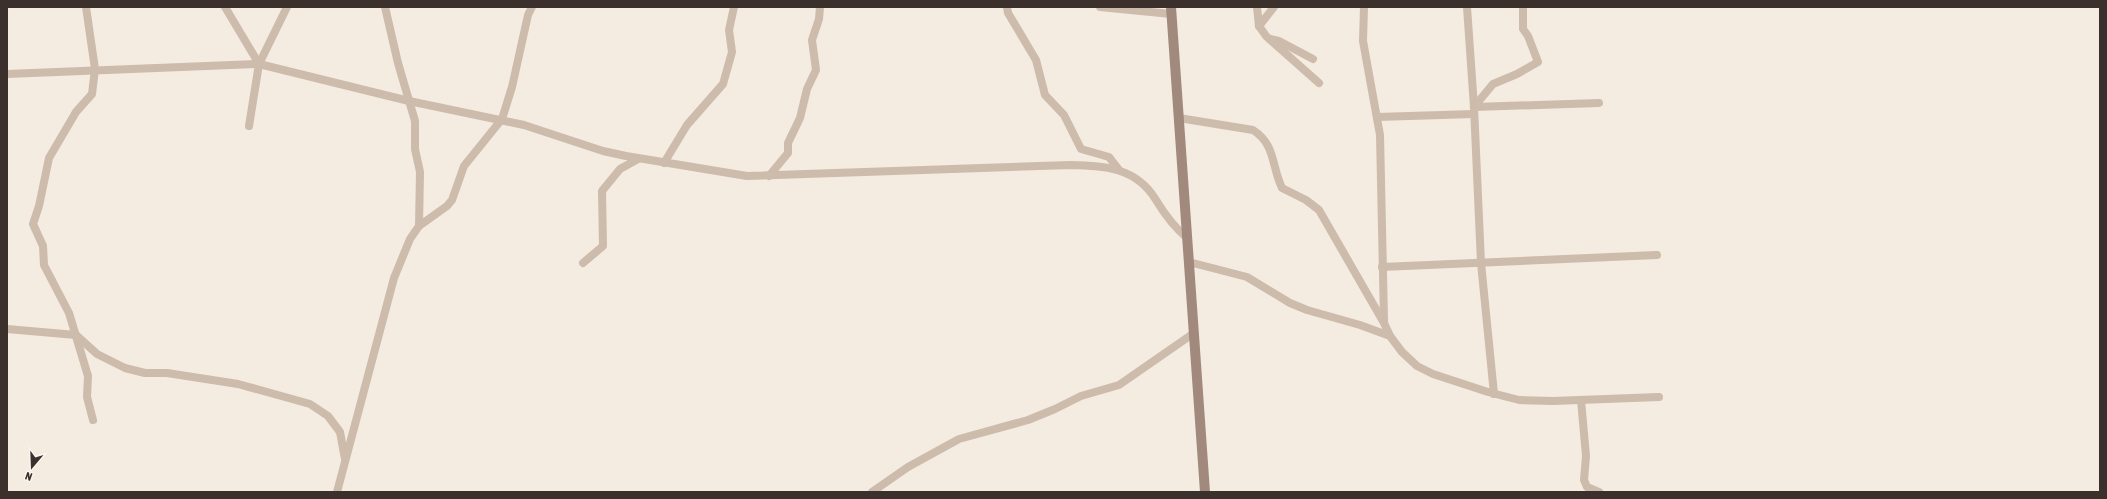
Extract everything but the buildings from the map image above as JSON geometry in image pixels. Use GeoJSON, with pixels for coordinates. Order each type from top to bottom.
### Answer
{"type":"FeatureCollection","features":[{"type":"Feature","properties":{"kind":"main road"},"geometry":{"type":"LineString","coordinates":[[1171,10],[1205,492]]}},
{"type":"Feature","properties":{"kind":"street"},"geometry":{"type":"LineString","coordinates":[[86,7],[95,69],[92,94],[76,112],[49,158],[39,206],[33,224],[43,246],[44,264],[69,313],[76,335],[88,376],[87,397],[93,420]]}},
{"type":"Feature","properties":{"kind":"street"},"geometry":{"type":"LineString","coordinates":[[225,7],[260,64]]}},
{"type":"Feature","properties":{"kind":"street"},"geometry":{"type":"LineString","coordinates":[[249,126],[260,64],[287,7]]}},
{"type":"Feature","properties":{"kind":"street"},"geometry":{"type":"LineString","coordinates":[[385,7],[398,63],[414,121],[415,149],[420,172],[419,226]]}},
{"type":"Feature","properties":{"kind":"street"},"geometry":{"type":"LineString","coordinates":[[337,492],[394,278],[410,239],[419,226],[447,206],[452,200],[464,166],[502,119],[512,87],[528,15],[532,7]]}},
{"type":"Feature","properties":{"kind":"street"},"geometry":{"type":"LineString","coordinates":[[664,163],[687,125],[723,84],[732,52],[729,30],[734,7]]}},
{"type":"Feature","properties":{"kind":"street"},"geometry":{"type":"LineString","coordinates":[[769,176],[788,153],[788,143],[800,118],[807,89],[816,70],[812,40],[819,19],[820,7]]}},
{"type":"Feature","properties":{"kind":"street"},"geometry":{"type":"LineString","coordinates":[[1007,7],[1008,14],[1036,60],[1045,95],[1064,115],[1081,149],[1108,157],[1119,170]]}},
{"type":"Feature","properties":{"kind":"street"},"geometry":{"type":"LineString","coordinates":[[1100,7],[1171,10]]}},
{"type":"Feature","properties":{"kind":"street"},"geometry":{"type":"LineString","coordinates":[[1257,7],[1259,26],[1268,38],[1319,83]]}},
{"type":"Feature","properties":{"kind":"street"},"geometry":{"type":"LineString","coordinates":[[1259,26],[1274,7]]}},
{"type":"Feature","properties":{"kind":"street"},"geometry":{"type":"LineString","coordinates":[[1364,7],[1363,41],[1377,117],[1382,166],[1382,267],[1384,323]]}},
{"type":"Feature","properties":{"kind":"street"},"geometry":{"type":"LineString","coordinates":[[1467,7],[1474,111],[1481,263],[1494,394]]}},
{"type":"Feature","properties":{"kind":"street"},"geometry":{"type":"LineString","coordinates":[[1474,111],[1494,84],[1517,74],[1538,62],[1528,36],[1523,29],[1522,7]]}},
{"type":"Feature","properties":{"kind":"street"},"geometry":{"type":"LineString","coordinates":[[1268,38],[1279,41],[1312,60]]}},
{"type":"Feature","properties":{"kind":"street"},"geometry":{"type":"LineString","coordinates":[[7,74],[95,69],[260,64],[409,101],[502,119],[550,132],[603,151],[638,159],[747,176],[882,170],[1070,165],[1104,166],[1119,170],[1147,187],[1174,227],[1186,238]]}},
{"type":"Feature","properties":{"kind":"street"},"geometry":{"type":"LineString","coordinates":[[1377,117],[1600,103]]}},
{"type":"Feature","properties":{"kind":"street"},"geometry":{"type":"LineString","coordinates":[[1179,118],[1253,130],[1262,136],[1270,147],[1282,188],[1306,200],[1322,214],[1390,336],[1402,352],[1417,366],[1433,374],[1494,394],[1519,400],[1581,400],[1659,397]]}},
{"type":"Feature","properties":{"kind":"street"},"geometry":{"type":"LineString","coordinates":[[583,263],[593,257],[603,246],[602,191],[620,169],[638,159]]}},
{"type":"Feature","properties":{"kind":"street"},"geometry":{"type":"LineString","coordinates":[[1382,267],[1657,255]]}},
{"type":"Feature","properties":{"kind":"street"},"geometry":{"type":"LineString","coordinates":[[1189,262],[1247,277],[1290,303],[1307,310],[1360,325],[1390,336]]}},
{"type":"Feature","properties":{"kind":"street"},"geometry":{"type":"LineString","coordinates":[[7,328],[76,335],[97,354],[124,368],[145,373],[167,373],[238,384],[310,404],[328,416],[340,432],[345,461]]}},
{"type":"Feature","properties":{"kind":"street"},"geometry":{"type":"LineString","coordinates":[[872,492],[908,467],[959,439],[1028,420],[1081,396],[1119,385],[1194,333]]}},
{"type":"Feature","properties":{"kind":"street"},"geometry":{"type":"LineString","coordinates":[[1581,400],[1586,456],[1584,480],[1586,487],[1599,492]]}}]}
